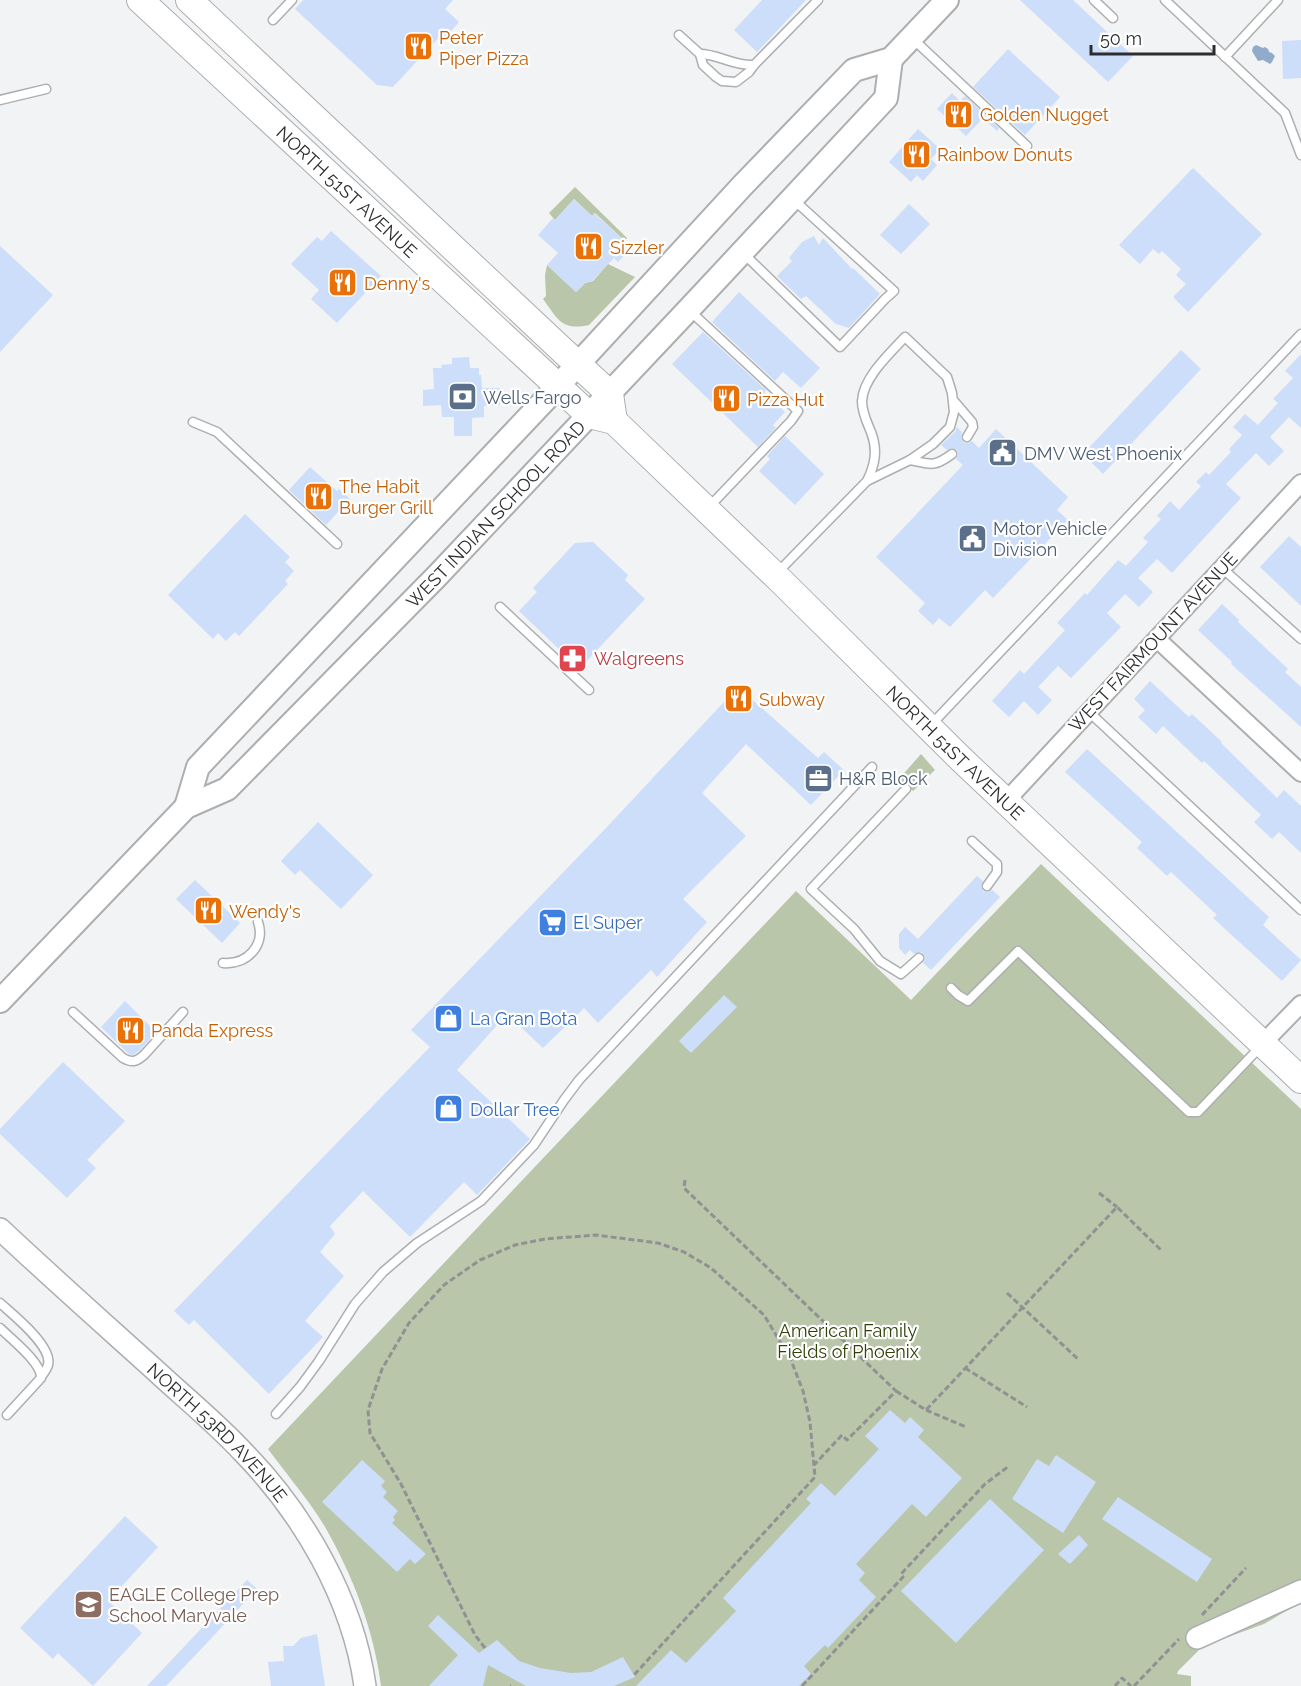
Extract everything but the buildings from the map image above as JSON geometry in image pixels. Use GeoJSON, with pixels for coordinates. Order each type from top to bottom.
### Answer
{"type":"FeatureCollection","features":[{"type":"Feature","properties":{"kind":"main road","name":"NORTH 51ST AVENUE"},"geometry":{"type":"LineString","coordinates":[[189,0],[610,394]]}},
{"type":"Feature","properties":{"kind":"main road","name":"WEST INDIAN SCHOOL ROAD"},"geometry":{"type":"LineString","coordinates":[[186,807],[198,767],[558,386],[743,185],[854,70],[891,59],[947,0]]}},
{"type":"Feature","properties":{"kind":"main road","name":"NORTH 51ST AVENUE"},"geometry":{"type":"LineString","coordinates":[[145,2],[589,415],[614,421],[1006,801],[1301,1080]]}},
{"type":"Feature","properties":{"kind":"main road","name":"WEST INDIAN SCHOOL ROAD"},"geometry":{"type":"LineString","coordinates":[[0,1001],[186,807],[227,789],[437,576],[610,394],[885,98],[891,59]]}},
{"type":"Feature","properties":{"kind":"main road"},"geometry":{"type":"LineString","coordinates":[[610,394],[614,421]]}},
{"type":"Feature","properties":{"kind":"street","name":"WEST FAIRMOUNT AVENUE"},"geometry":{"type":"LineString","coordinates":[[1006,801],[1222,568],[1298,491]]}},
{"type":"Feature","properties":{"kind":"street"},"geometry":{"type":"LineString","coordinates":[[1157,639],[1301,773]]}},
{"type":"Feature","properties":{"kind":"street"},"geometry":{"type":"LineString","coordinates":[[1263,1043],[1301,1004]]}},
{"type":"Feature","properties":{"kind":"street","name":"NORTH 53RD AVENUE"},"geometry":{"type":"LineString","coordinates":[[0,1229],[229,1438],[269,1481],[291,1509],[319,1552],[334,1584],[355,1640],[364,1686]]}},
{"type":"Feature","properties":{"kind":"street"},"geometry":{"type":"LineString","coordinates":[[1197,1638],[1301,1591]]}},
{"type":"Feature","properties":{"kind":"lane"},"geometry":{"type":"LineString","coordinates":[[273,20],[292,0]]}},
{"type":"Feature","properties":{"kind":"lane"},"geometry":{"type":"LineString","coordinates":[[679,35],[700,54],[704,65],[722,81],[735,82],[749,72],[818,0]]}},
{"type":"Feature","properties":{"kind":"lane"},"geometry":{"type":"LineString","coordinates":[[1094,0],[1113,18]]}},
{"type":"Feature","properties":{"kind":"lane"},"geometry":{"type":"LineString","coordinates":[[1165,0],[1285,113],[1301,155]]}},
{"type":"Feature","properties":{"kind":"lane"},"geometry":{"type":"LineString","coordinates":[[1225,57],[1278,0]]}},
{"type":"Feature","properties":{"kind":"lane"},"geometry":{"type":"LineString","coordinates":[[911,38],[1027,146]]}},
{"type":"Feature","properties":{"kind":"lane"},"geometry":{"type":"LineString","coordinates":[[700,54],[709,54],[743,66],[754,65]]}},
{"type":"Feature","properties":{"kind":"lane"},"geometry":{"type":"LineString","coordinates":[[0,100],[46,89]]}},
{"type":"Feature","properties":{"kind":"lane"},"geometry":{"type":"LineString","coordinates":[[742,252],[840,347],[894,291],[792,198]]}},
{"type":"Feature","properties":{"kind":"lane"},"geometry":{"type":"LineString","coordinates":[[689,309],[797,410],[790,421],[707,510]]}},
{"type":"Feature","properties":{"kind":"lane"},"geometry":{"type":"LineString","coordinates":[[930,727],[1301,334]]}},
{"type":"Feature","properties":{"kind":"lane"},"geometry":{"type":"LineString","coordinates":[[775,575],[867,481],[874,466],[876,450],[864,416],[862,400],[870,378],[905,337],[947,377],[954,412],[950,427],[933,444],[910,460],[867,481]]}},
{"type":"Feature","properties":{"kind":"lane"},"geometry":{"type":"LineString","coordinates":[[953,400],[972,422],[973,427],[967,437]]}},
{"type":"Feature","properties":{"kind":"lane"},"geometry":{"type":"LineString","coordinates":[[193,422],[217,432],[337,544]]}},
{"type":"Feature","properties":{"kind":"lane"},"geometry":{"type":"LineString","coordinates":[[910,460],[931,465],[939,463],[952,454]]}},
{"type":"Feature","properties":{"kind":"lane"},"geometry":{"type":"LineString","coordinates":[[1222,568],[1301,639]]}},
{"type":"Feature","properties":{"kind":"lane"},"geometry":{"type":"LineString","coordinates":[[500,607],[589,690]]}},
{"type":"Feature","properties":{"kind":"lane"},"geometry":{"type":"LineString","coordinates":[[1089,712],[1301,910]]}},
{"type":"Feature","properties":{"kind":"lane"},"geometry":{"type":"LineString","coordinates":[[276,1414],[306,1379],[355,1304],[382,1272],[417,1243],[481,1201],[534,1145],[579,1080],[872,767]]}},
{"type":"Feature","properties":{"kind":"lane"},"geometry":{"type":"LineString","coordinates":[[906,789],[811,889],[854,929],[880,961],[890,968],[901,974],[919,958]]}},
{"type":"Feature","properties":{"kind":"lane"},"geometry":{"type":"LineString","coordinates":[[972,841],[997,864],[997,872],[987,886]]}},
{"type":"Feature","properties":{"kind":"lane"},"geometry":{"type":"LineString","coordinates":[[224,963],[240,962],[258,946],[261,930],[258,922]]}},
{"type":"Feature","properties":{"kind":"lane"},"geometry":{"type":"LineString","coordinates":[[951,988],[968,1001],[1018,951],[1189,1112],[1193,1113],[1198,1112],[1263,1043]]}},
{"type":"Feature","properties":{"kind":"lane"},"geometry":{"type":"LineString","coordinates":[[73,1012],[123,1059],[131,1062],[138,1061],[183,1012]]}},
{"type":"Feature","properties":{"kind":"lane"},"geometry":{"type":"LineString","coordinates":[[0,1303],[37,1338],[47,1355],[49,1364],[41,1378],[7,1415]]}},
{"type":"Feature","properties":{"kind":"lane"},"geometry":{"type":"LineString","coordinates":[[0,1328],[34,1362],[41,1371],[41,1378]]}},
{"type":"Feature","properties":{"kind":"path"},"geometry":{"type":"LineString","coordinates":[[685,1180],[684,1188],[896,1390],[926,1410],[966,1427]]}},
{"type":"Feature","properties":{"kind":"path"},"geometry":{"type":"LineString","coordinates":[[1099,1193],[1117,1207],[1162,1251]]}},
{"type":"Feature","properties":{"kind":"path"},"geometry":{"type":"LineString","coordinates":[[926,1410],[1117,1207]]}},
{"type":"Feature","properties":{"kind":"path"},"geometry":{"type":"LineString","coordinates":[[485,1648],[475,1635],[401,1484],[370,1433],[368,1410],[382,1370],[409,1323],[444,1285],[480,1260],[515,1245],[545,1239],[596,1235],[658,1243],[684,1252],[711,1268],[764,1315],[790,1360],[803,1390],[810,1422],[815,1477],[634,1675]]}},
{"type":"Feature","properties":{"kind":"path"},"geometry":{"type":"LineString","coordinates":[[1007,1293],[1079,1360]]}},
{"type":"Feature","properties":{"kind":"path"},"geometry":{"type":"LineString","coordinates":[[965,1368],[1027,1407]]}},
{"type":"Feature","properties":{"kind":"path"},"geometry":{"type":"LineString","coordinates":[[814,1465],[842,1435],[847,1440],[896,1390]]}},
{"type":"Feature","properties":{"kind":"path"},"geometry":{"type":"LineString","coordinates":[[802,1686],[903,1577],[901,1574],[962,1509],[986,1484],[1009,1466]]}},
{"type":"Feature","properties":{"kind":"path"},"geometry":{"type":"LineString","coordinates":[[1115,1686],[1122,1678],[1131,1686]]}},
{"type":"Feature","properties":{"kind":"green space"},"geometry":{"type":"Polygon","coordinates":[[[575,187],[627,238],[625,241],[595,213],[592,216],[574,199],[555,220],[549,213],[575,187]]]}},
{"type":"Feature","properties":{"kind":"green space"},"geometry":{"type":"Polygon","coordinates":[[[608,264],[635,277],[589,325],[572,326],[561,322],[543,299],[546,296],[547,265],[576,292],[585,283],[593,281],[608,264]]]}},
{"type":"Feature","properties":{"kind":"green space"},"geometry":{"type":"Polygon","coordinates":[[[921,754],[935,770],[913,791],[899,779],[921,754]]]}},
{"type":"Feature","properties":{"kind":"green space","name":"American Family Fields of Phoenix"},"geometry":{"type":"Polygon","coordinates":[[[1041,864],[1301,1109],[1301,1602],[1264,1624],[1203,1646],[1177,1674],[1191,1676],[1191,1686],[381,1686],[368,1624],[345,1565],[319,1517],[268,1449],[796,891],[911,1000],[1041,864]]]}},
{"type":"Feature","properties":{"kind":"water"},"geometry":{"type":"Polygon","coordinates":[[[1256,45],[1265,47],[1275,56],[1270,64],[1263,60],[1258,61],[1252,51],[1256,45]]]}},
{"type":"Feature","properties":{"kind":"place","name":"Peter Piper Pizza"},"geometry":{"type":"Point","coordinates":[418,47]}},
{"type":"Feature","properties":{"kind":"place","name":"Golden Nugget"},"geometry":{"type":"Point","coordinates":[959,114]}},
{"type":"Feature","properties":{"kind":"place","name":"Rainbow Donuts"},"geometry":{"type":"Point","coordinates":[916,154]}},
{"type":"Feature","properties":{"kind":"place","name":"Sizzler"},"geometry":{"type":"Point","coordinates":[589,247]}},
{"type":"Feature","properties":{"kind":"place","name":"Denny's"},"geometry":{"type":"Point","coordinates":[343,283]}},
{"type":"Feature","properties":{"kind":"place","name":"Wells Fargo"},"geometry":{"type":"Point","coordinates":[462,397]}},
{"type":"Feature","properties":{"kind":"place","name":"Pizza Hut"},"geometry":{"type":"Point","coordinates":[726,399]}},
{"type":"Feature","properties":{"kind":"place","name":"DMV West Phoenix"},"geometry":{"type":"Point","coordinates":[1003,453]}},
{"type":"Feature","properties":{"kind":"place","name":"The Habit Burger Grill"},"geometry":{"type":"Point","coordinates":[318,496]}},
{"type":"Feature","properties":{"kind":"place","name":"Motor Vehicle Division"},"geometry":{"type":"Point","coordinates":[972,538]}},
{"type":"Feature","properties":{"kind":"place","name":"Walgreens"},"geometry":{"type":"Point","coordinates":[573,658]}},
{"type":"Feature","properties":{"kind":"place","name":"Subway"},"geometry":{"type":"Point","coordinates":[738,699]}},
{"type":"Feature","properties":{"kind":"place","name":"H&R Block"},"geometry":{"type":"Point","coordinates":[818,778]}},
{"type":"Feature","properties":{"kind":"place","name":"Wendy's"},"geometry":{"type":"Point","coordinates":[208,911]}},
{"type":"Feature","properties":{"kind":"place","name":"El Super"},"geometry":{"type":"Point","coordinates":[552,922]}},
{"type":"Feature","properties":{"kind":"place","name":"La Gran Bota"},"geometry":{"type":"Point","coordinates":[449,1018]}},
{"type":"Feature","properties":{"kind":"place","name":"Panda Express"},"geometry":{"type":"Point","coordinates":[130,1030]}},
{"type":"Feature","properties":{"kind":"place","name":"Dollar Tree"},"geometry":{"type":"Point","coordinates":[449,1109]}},
{"type":"Feature","properties":{"kind":"place","name":"EAGLE College Prep School Maryvale"},"geometry":{"type":"Point","coordinates":[88,1604]}}]}
